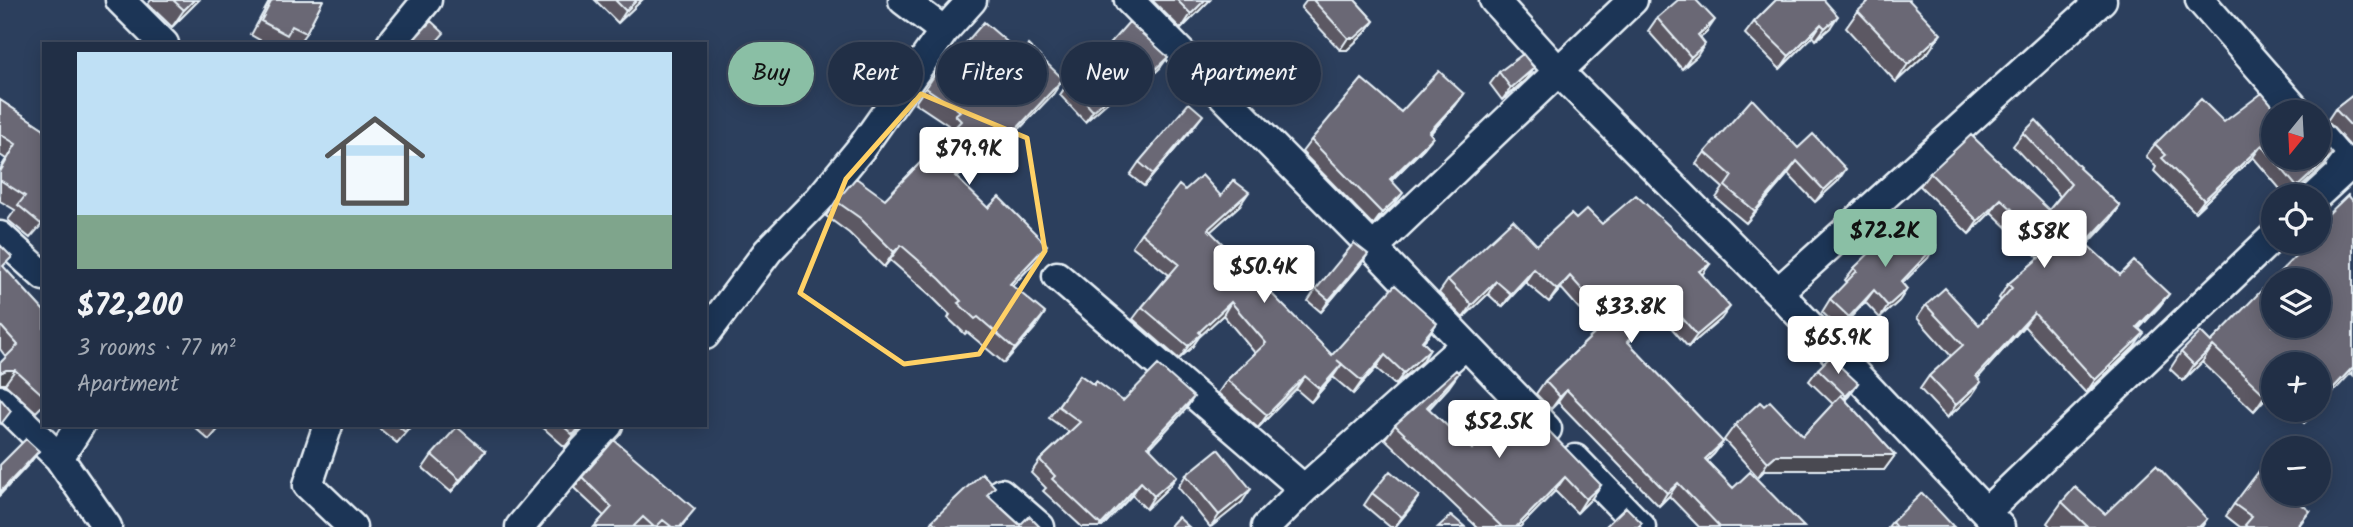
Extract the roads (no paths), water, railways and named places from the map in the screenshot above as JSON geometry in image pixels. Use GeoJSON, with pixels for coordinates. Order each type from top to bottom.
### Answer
{"type":"FeatureCollection","features":[{"type":"Feature","properties":{"kind":"street"},"geometry":{"type":"LineString","coordinates":[[120,0],[162,42]]}},
{"type":"Feature","properties":{"kind":"street"},"geometry":{"type":"LineString","coordinates":[[393,42],[427,0]]}},
{"type":"Feature","properties":{"kind":"street"},"geometry":{"type":"LineString","coordinates":[[903,0],[944,32]]}},
{"type":"Feature","properties":{"kind":"street"},"geometry":{"type":"LineString","coordinates":[[707,332],[768,251],[820,198],[862,146],[944,32],[972,0]]}},
{"type":"Feature","properties":{"kind":"street"},"geometry":{"type":"LineString","coordinates":[[1129,0],[1373,248],[1641,527]]}},
{"type":"Feature","properties":{"kind":"street"},"geometry":{"type":"LineString","coordinates":[[1494,0],[1559,72],[1778,292],[1993,519],[2261,249]]}},
{"type":"Feature","properties":{"kind":"street"},"geometry":{"type":"LineString","coordinates":[[1373,248],[1633,0]]}},
{"type":"Feature","properties":{"kind":"street"},"geometry":{"type":"LineString","coordinates":[[1778,292],[2102,0]]}},
{"type":"Feature","properties":{"kind":"street"},"geometry":{"type":"LineString","coordinates":[[2200,0],[2288,100]]}},
{"type":"Feature","properties":{"kind":"street"},"geometry":{"type":"LineString","coordinates":[[2329,184],[2350,164],[2331,146]]}},
{"type":"Feature","properties":{"kind":"street"},"geometry":{"type":"LineString","coordinates":[[0,236],[42,274]]}},
{"type":"Feature","properties":{"kind":"street"},"geometry":{"type":"LineString","coordinates":[[1057,276],[1304,489]]}},
{"type":"Feature","properties":{"kind":"street"},"geometry":{"type":"LineString","coordinates":[[1266,527],[1304,489],[1465,345]]}},
{"type":"Feature","properties":{"kind":"street"},"geometry":{"type":"LineString","coordinates":[[0,400],[59,458],[107,527]]}},
{"type":"Feature","properties":{"kind":"street"},"geometry":{"type":"LineString","coordinates":[[59,458],[79,427]]}},
{"type":"Feature","properties":{"kind":"street"},"geometry":{"type":"LineString","coordinates":[[327,427],[308,485],[352,527]]}},
{"type":"Feature","properties":{"kind":"street"},"geometry":{"type":"LineString","coordinates":[[520,527],[606,427]]}},
{"type":"Feature","properties":{"kind":"street"},"geometry":{"type":"LineString","coordinates":[[1001,493],[1040,527]]}}]}
